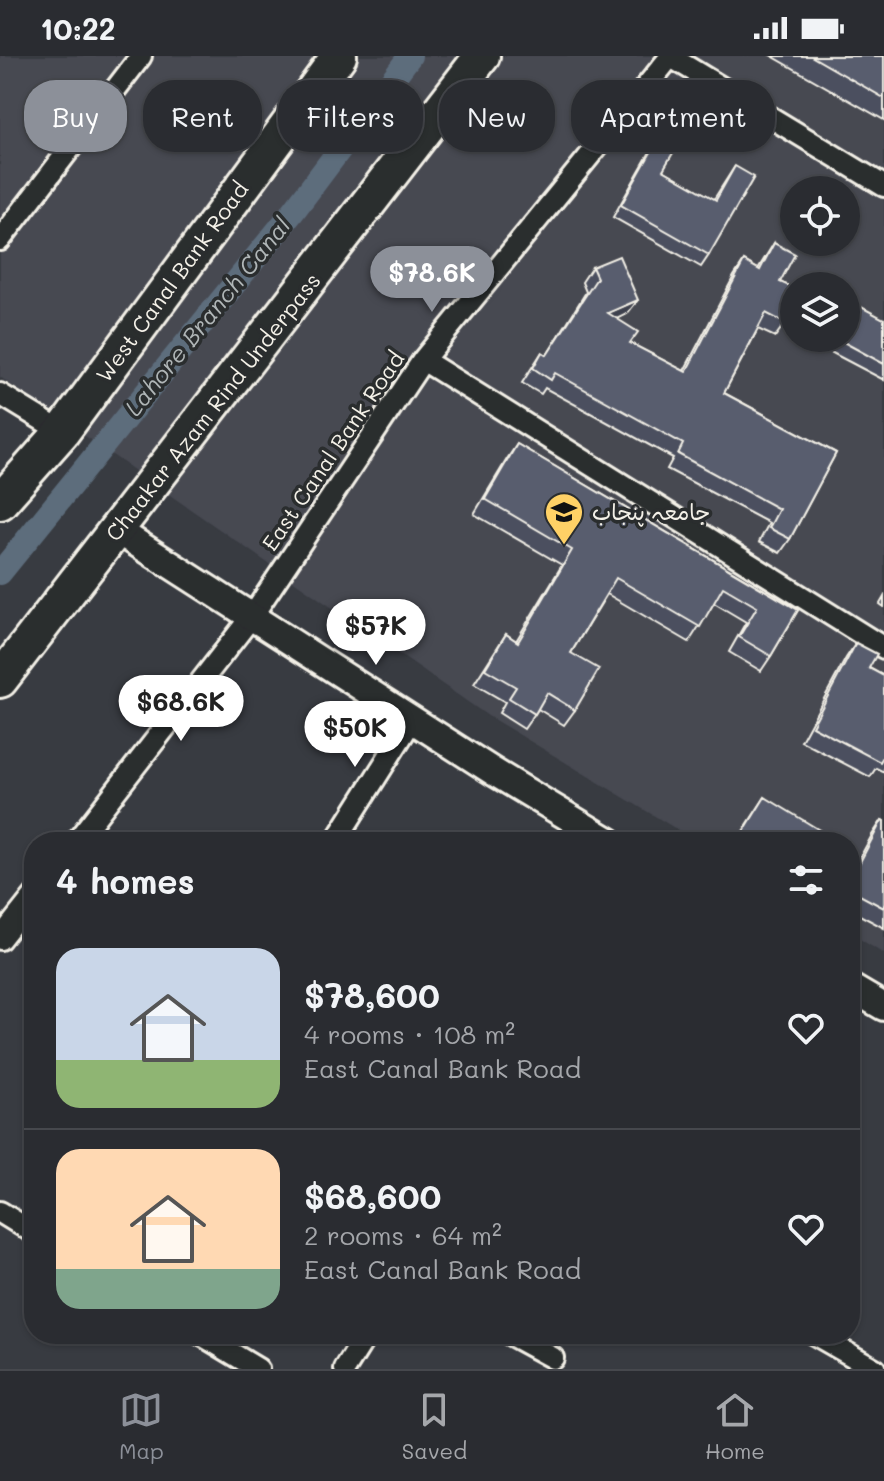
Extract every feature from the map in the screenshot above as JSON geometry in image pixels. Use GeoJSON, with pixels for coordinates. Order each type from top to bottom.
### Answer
{"type":"FeatureCollection","features":[{"type":"Feature","properties":{"kind":"highway","name":"West Canal Bank Road"},"geometry":{"type":"LineString","coordinates":[[0,502],[62,432],[339,56]]}},
{"type":"Feature","properties":{"kind":"highway","name":"Chaakar Azam Rind Underpass"},"geometry":{"type":"LineString","coordinates":[[0,680],[482,56]]}},
{"type":"Feature","properties":{"kind":"street"},"geometry":{"type":"LineString","coordinates":[[0,240],[141,56]]}},
{"type":"Feature","properties":{"kind":"street"},"geometry":{"type":"LineString","coordinates":[[671,56],[884,186]]}},
{"type":"Feature","properties":{"kind":"street","name":"East Canal Bank Road"},"geometry":{"type":"LineString","coordinates":[[84,832],[252,616],[423,360],[671,56]]}},
{"type":"Feature","properties":{"kind":"street"},"geometry":{"type":"LineString","coordinates":[[423,360],[884,648]]}},
{"type":"Feature","properties":{"kind":"street"},"geometry":{"type":"LineString","coordinates":[[0,394],[62,432]]}},
{"type":"Feature","properties":{"kind":"street"},"geometry":{"type":"LineString","coordinates":[[118,531],[412,720],[576,832]]}},
{"type":"Feature","properties":{"kind":"street"},"geometry":{"type":"LineString","coordinates":[[341,832],[412,720]]}},
{"type":"Feature","properties":{"kind":"street"},"geometry":{"type":"LineString","coordinates":[[0,939],[24,909]]}},
{"type":"Feature","properties":{"kind":"street"},"geometry":{"type":"LineString","coordinates":[[860,993],[884,1007]]}},
{"type":"Feature","properties":{"kind":"street"},"geometry":{"type":"LineString","coordinates":[[0,1212],[24,1227]]}},
{"type":"Feature","properties":{"kind":"street"},"geometry":{"type":"LineString","coordinates":[[230,1344],[258,1369]]}},
{"type":"Feature","properties":{"kind":"street"},"geometry":{"type":"LineString","coordinates":[[345,1369],[361,1344]]}},
{"type":"Feature","properties":{"kind":"street"},"geometry":{"type":"LineString","coordinates":[[527,1344],[553,1358]]}},
{"type":"Feature","properties":{"kind":"street"},"geometry":{"type":"LineString","coordinates":[[831,1344],[875,1369]]}},
{"type":"Feature","properties":{"kind":"shaded area","name":"جامعہ پنجاب"},"geometry":{"type":"Polygon","coordinates":[[[0,56],[884,56],[884,954],[860,939],[860,832],[681,832],[488,716],[0,377],[0,56]]]}},
{"type":"Feature","properties":{"kind":"building"},"geometry":{"type":"Polygon","coordinates":[[[811,56],[884,56],[884,98],[811,56]]]}},
{"type":"Feature","properties":{"kind":"building"},"geometry":{"type":"Polygon","coordinates":[[[651,152],[674,152],[663,170],[716,200],[735,166],[754,177],[709,255],[621,205],[651,152]]]}},
{"type":"Feature","properties":{"kind":"building"},"geometry":{"type":"Polygon","coordinates":[[[774,243],[780,246],[780,256],[794,256],[785,272],[780,272],[780,320],[766,313],[724,393],[836,453],[790,539],[769,528],[779,509],[678,454],[683,444],[555,373],[551,380],[533,368],[542,352],[547,355],[597,278],[592,267],[619,256],[638,300],[608,313],[638,332],[630,343],[686,372],[744,261],[760,270],[774,243]]]}},
{"type":"Feature","properties":{"kind":"building"},"geometry":{"type":"Polygon","coordinates":[[[860,306],[884,319],[884,364],[860,351],[860,306]]]}},
{"type":"Feature","properties":{"kind":"building"},"geometry":{"type":"Polygon","coordinates":[[[517,444],[798,610],[771,656],[739,637],[757,607],[723,587],[700,627],[616,578],[571,653],[599,669],[575,710],[547,693],[535,714],[509,698],[516,687],[485,669],[506,634],[518,642],[572,550],[485,499],[517,444]]]}},
{"type":"Feature","properties":{"kind":"building"},"geometry":{"type":"Polygon","coordinates":[[[856,643],[877,654],[869,668],[884,676],[884,755],[880,762],[812,726],[856,643]]]}},
{"type":"Feature","properties":{"kind":"building"},"geometry":{"type":"Polygon","coordinates":[[[765,797],[823,832],[743,832],[765,797]]]}},
{"type":"Feature","properties":{"kind":"building"},"geometry":{"type":"Polygon","coordinates":[[[884,821],[884,908],[860,895],[860,862],[884,821]]]}},
{"type":"Feature","properties":{"kind":"waterway","name":"Lahore Branch Canal"},"geometry":{"type":"LineString","coordinates":[[0,573],[292,213],[410,56]]}},
{"type":"Feature","properties":{"kind":"place","name":"جامعہ پنجاب"},"geometry":{"type":"Point","coordinates":[564,546]}}]}
